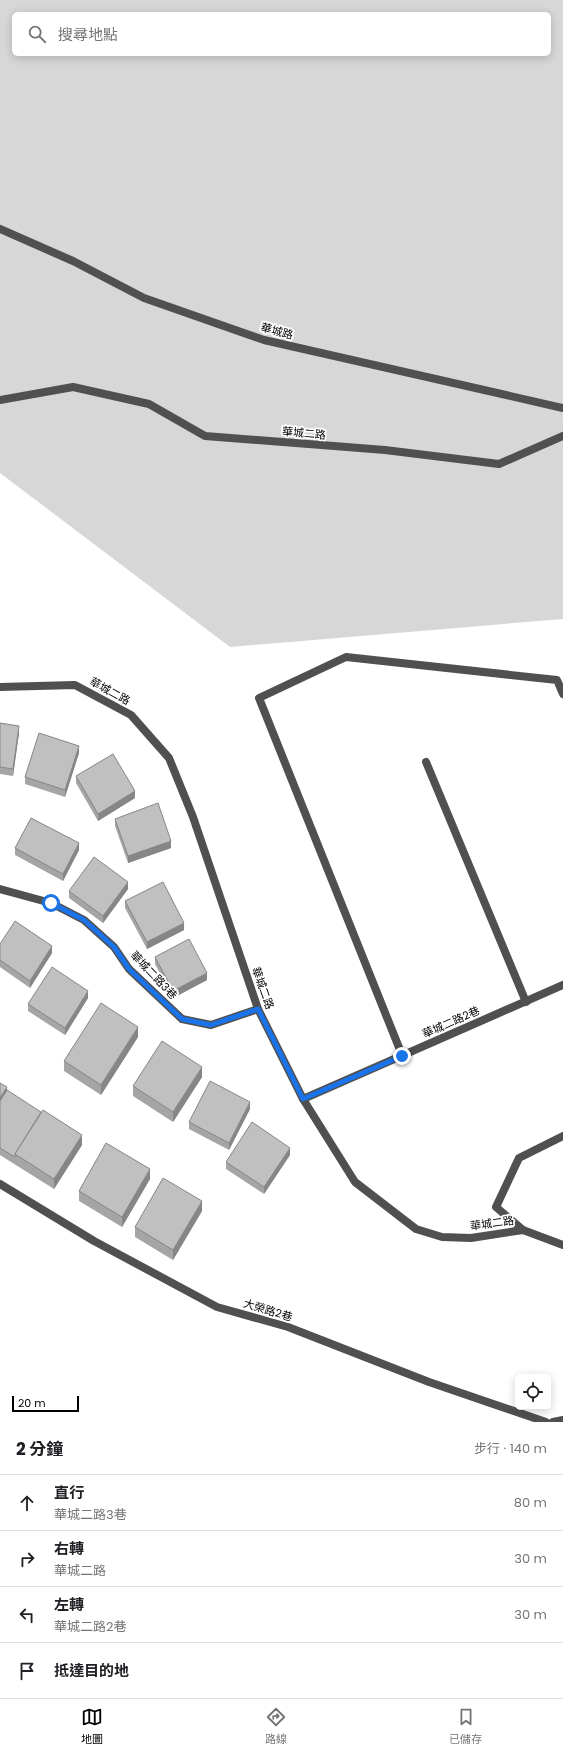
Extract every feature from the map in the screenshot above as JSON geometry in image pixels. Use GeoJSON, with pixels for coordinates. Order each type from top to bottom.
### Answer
{"type":"FeatureCollection","features":[{"type":"Feature","properties":{"kind":"street","name":"華城路"},"geometry":{"type":"LineString","coordinates":[[0,229],[73,261],[144,298],[264,340],[563,408]]}},
{"type":"Feature","properties":{"kind":"street","name":"華城二路"},"geometry":{"type":"LineString","coordinates":[[0,400],[72,387],[149,404],[205,436],[385,450],[499,464],[563,436]]}},
{"type":"Feature","properties":{"kind":"street"},"geometry":{"type":"LineString","coordinates":[[402,1056],[259,698],[346,657],[557,680],[563,694]]}},
{"type":"Feature","properties":{"kind":"street","name":"華城二路"},"geometry":{"type":"LineString","coordinates":[[0,687],[75,685],[131,715],[169,758],[193,817],[258,1009],[303,1099],[355,1182],[416,1229],[442,1237],[471,1238],[523,1230],[563,1245]]}},
{"type":"Feature","properties":{"kind":"street"},"geometry":{"type":"LineString","coordinates":[[426,762],[526,1002]]}},
{"type":"Feature","properties":{"kind":"street","name":"華城二路3巷"},"geometry":{"type":"LineString","coordinates":[[0,888],[51,903],[84,920],[114,947],[129,969],[182,1019],[211,1025],[258,1009]]}},
{"type":"Feature","properties":{"kind":"street","name":"華城二路2巷"},"geometry":{"type":"LineString","coordinates":[[303,1099],[563,985]]}},
{"type":"Feature","properties":{"kind":"street"},"geometry":{"type":"LineString","coordinates":[[523,1230],[496,1207],[519,1158],[563,1136]]}},
{"type":"Feature","properties":{"kind":"street","name":"大榮路2巷"},"geometry":{"type":"LineString","coordinates":[[0,1184],[94,1241],[217,1307],[288,1327],[429,1382],[546,1422]]}},
{"type":"Feature","properties":{"kind":"street"},"geometry":{"type":"LineString","coordinates":[[553,1422],[563,1420]]}},
{"type":"Feature","properties":{"kind":"shaded area"},"geometry":{"type":"Polygon","coordinates":[[[0,0],[563,0],[563,619],[230,647],[0,473],[0,0]]]}},
{"type":"Feature","properties":{"kind":"building"},"geometry":{"type":"Polygon","coordinates":[[[0,723],[19,726],[13,769],[0,767],[0,723]]]}},
{"type":"Feature","properties":{"kind":"building"},"geometry":{"type":"Polygon","coordinates":[[[39,733],[79,746],[65,790],[25,777],[39,733]]]}},
{"type":"Feature","properties":{"kind":"building"},"geometry":{"type":"Polygon","coordinates":[[[113,754],[135,791],[98,814],[76,776],[113,754]]]}},
{"type":"Feature","properties":{"kind":"building"},"geometry":{"type":"Polygon","coordinates":[[[158,803],[171,841],[128,856],[115,819],[158,803]]]}},
{"type":"Feature","properties":{"kind":"building"},"geometry":{"type":"Polygon","coordinates":[[[31,818],[79,843],[63,874],[15,848],[31,818]]]}},
{"type":"Feature","properties":{"kind":"building"},"geometry":{"type":"Polygon","coordinates":[[[94,857],[128,882],[103,916],[69,891],[94,857]]]}},
{"type":"Feature","properties":{"kind":"building"},"geometry":{"type":"Polygon","coordinates":[[[163,882],[184,923],[147,942],[125,901],[163,882]]]}},
{"type":"Feature","properties":{"kind":"building"},"geometry":{"type":"Polygon","coordinates":[[[15,921],[52,946],[30,981],[0,960],[0,944],[15,921]]]}},
{"type":"Feature","properties":{"kind":"building"},"geometry":{"type":"Polygon","coordinates":[[[189,939],[207,973],[173,991],[155,957],[189,939]]]}},
{"type":"Feature","properties":{"kind":"building"},"geometry":{"type":"Polygon","coordinates":[[[52,967],[88,991],[65,1028],[28,1004],[52,967]]]}},
{"type":"Feature","properties":{"kind":"building"},"geometry":{"type":"Polygon","coordinates":[[[101,1003],[138,1027],[101,1085],[64,1061],[101,1003]]]}},
{"type":"Feature","properties":{"kind":"building"},"geometry":{"type":"Polygon","coordinates":[[[162,1041],[202,1067],[173,1112],[133,1086],[162,1041]]]}},
{"type":"Feature","properties":{"kind":"building"},"geometry":{"type":"Polygon","coordinates":[[[210,1081],[250,1102],[229,1143],[189,1122],[210,1081]]]}},
{"type":"Feature","properties":{"kind":"building"},"geometry":{"type":"Polygon","coordinates":[[[0,1083],[7,1087],[0,1098],[0,1083]]]}},
{"type":"Feature","properties":{"kind":"building"},"geometry":{"type":"Polygon","coordinates":[[[7,1090],[41,1112],[15,1154],[15,1157],[0,1148],[0,1101],[7,1090]]]}},
{"type":"Feature","properties":{"kind":"building"},"geometry":{"type":"Polygon","coordinates":[[[43,1110],[82,1135],[54,1179],[15,1154],[43,1110]]]}},
{"type":"Feature","properties":{"kind":"building"},"geometry":{"type":"Polygon","coordinates":[[[252,1122],[290,1148],[264,1187],[226,1162],[252,1122]]]}},
{"type":"Feature","properties":{"kind":"building"},"geometry":{"type":"Polygon","coordinates":[[[106,1143],[150,1169],[122,1217],[79,1191],[106,1143]]]}},
{"type":"Feature","properties":{"kind":"building"},"geometry":{"type":"Polygon","coordinates":[[[163,1178],[202,1201],[173,1250],[135,1227],[163,1178]]]}},
{"type":"Feature","properties":{"kind":"route"},"geometry":{"type":"LineString","coordinates":[[51,903],[84,920],[114,947],[129,969],[182,1019],[211,1025],[258,1009],[303,1099],[402,1056]]}}]}
